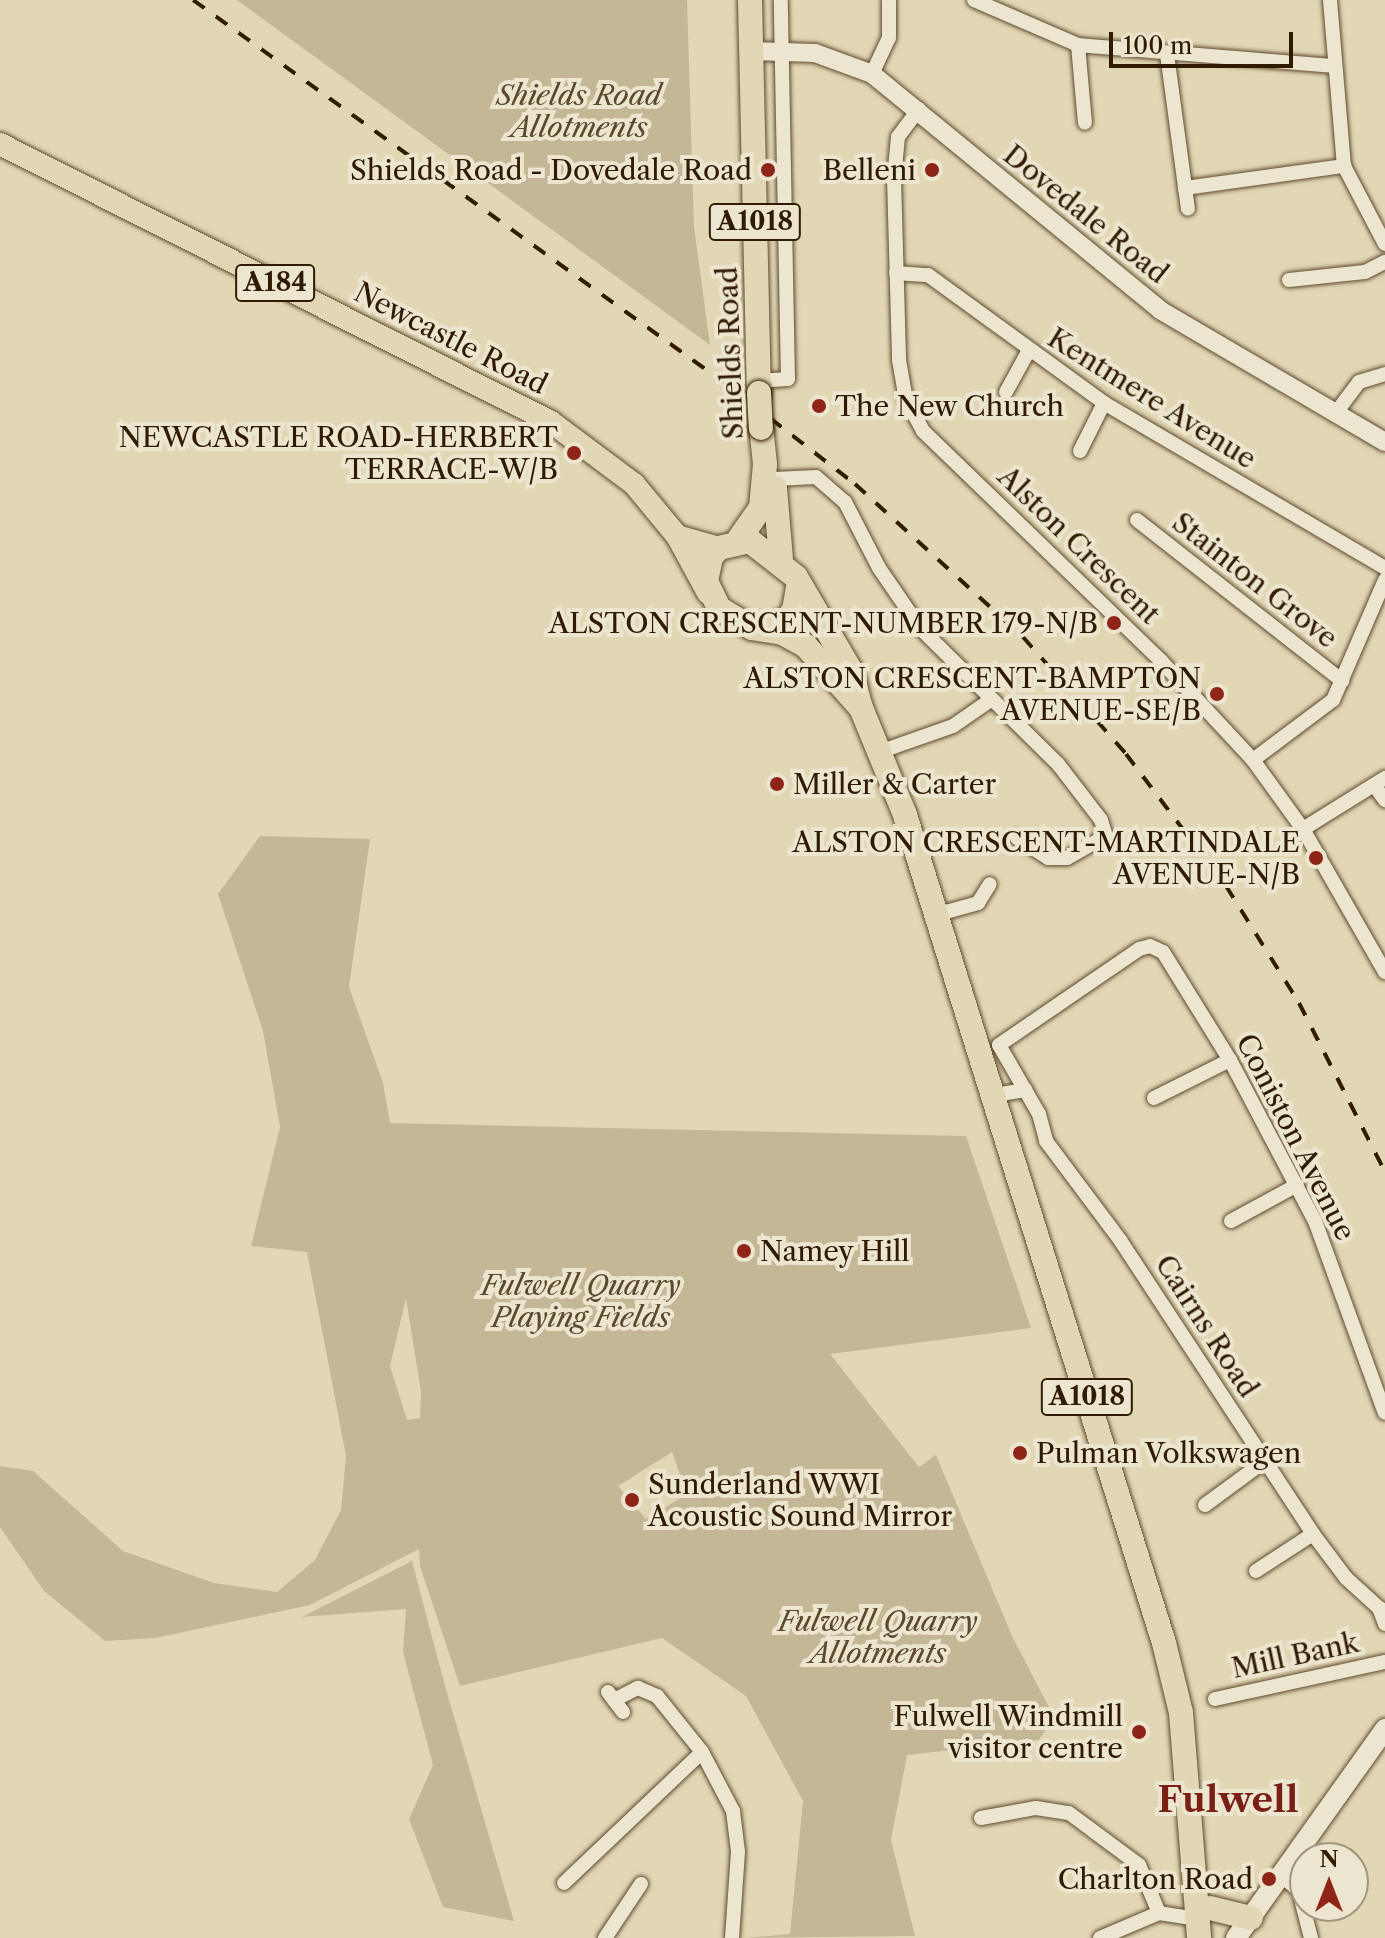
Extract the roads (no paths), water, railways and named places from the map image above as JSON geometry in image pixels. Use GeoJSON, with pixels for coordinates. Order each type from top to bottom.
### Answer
{"type":"FeatureCollection","features":[{"type":"Feature","properties":{"kind":"highway","name":"Shields Road"},"geometry":{"type":"LineString","coordinates":[[750,0],[758,387],[761,428],[770,472]]}},
{"type":"Feature","properties":{"kind":"highway","name":"A1018"},"geometry":{"type":"LineString","coordinates":[[729,543],[761,508],[770,472]]}},
{"type":"Feature","properties":{"kind":"highway","name":"A1018"},"geometry":{"type":"LineString","coordinates":[[770,472],[781,560]]}},
{"type":"Feature","properties":{"kind":"highway"},"geometry":{"type":"LineString","coordinates":[[729,543],[781,560],[799,583],[794,610],[786,620],[764,629],[733,619],[708,593],[707,570],[729,543]]}},
{"type":"Feature","properties":{"kind":"highway","name":"A1018"},"geometry":{"type":"LineString","coordinates":[[799,583],[852,673],[861,708],[882,751],[935,915],[987,1044],[994,1095],[1164,1643],[1181,1713],[1202,1922],[1216,1938]]}},
{"type":"Feature","properties":{"kind":"highway","name":"A1018"},"geometry":{"type":"LineString","coordinates":[[764,629],[806,646],[861,708]]}},
{"type":"Feature","properties":{"kind":"highway"},"geometry":{"type":"LineString","coordinates":[[1202,1922],[1251,1918]]}},
{"type":"Feature","properties":{"kind":"main road","name":"Newcastle Road"},"geometry":{"type":"LineString","coordinates":[[0,144],[551,422],[634,484],[677,536]]}},
{"type":"Feature","properties":{"kind":"main road"},"geometry":{"type":"LineString","coordinates":[[677,536],[729,543]]}},
{"type":"Feature","properties":{"kind":"main road","name":"A184"},"geometry":{"type":"LineString","coordinates":[[677,536],[708,593]]}},
{"type":"Feature","properties":{"kind":"main road"},"geometry":{"type":"LineString","coordinates":[[1236,1938],[1385,1729]]}},
{"type":"Feature","properties":{"kind":"street"},"geometry":{"type":"LineString","coordinates":[[758,387],[788,379],[781,0]]}},
{"type":"Feature","properties":{"kind":"street"},"geometry":{"type":"LineString","coordinates":[[872,74],[889,38],[889,0]]}},
{"type":"Feature","properties":{"kind":"street"},"geometry":{"type":"LineString","coordinates":[[974,0],[1078,45],[1334,66]]}},
{"type":"Feature","properties":{"kind":"street"},"geometry":{"type":"LineString","coordinates":[[1330,0],[1344,166],[1385,244]]}},
{"type":"Feature","properties":{"kind":"street"},"geometry":{"type":"LineString","coordinates":[[1078,45],[1085,123]]}},
{"type":"Feature","properties":{"kind":"street","name":"Dovedale Road"},"geometry":{"type":"LineString","coordinates":[[751,51],[815,53],[872,74],[919,109],[1160,310],[1385,442]]}},
{"type":"Feature","properties":{"kind":"street"},"geometry":{"type":"LineString","coordinates":[[1167,54],[1188,209]]}},
{"type":"Feature","properties":{"kind":"street","name":"Alston Crescent"},"geometry":{"type":"LineString","coordinates":[[919,109],[898,137],[894,156],[899,360],[906,400],[923,431],[1161,661],[1253,760],[1303,829],[1384,970]]}},
{"type":"Feature","properties":{"kind":"street"},"geometry":{"type":"LineString","coordinates":[[1185,188],[1344,166]]}},
{"type":"Feature","properties":{"kind":"street"},"geometry":{"type":"LineString","coordinates":[[1289,280],[1365,272],[1385,262]]}},
{"type":"Feature","properties":{"kind":"street","name":"Kentmere Avenue"},"geometry":{"type":"LineString","coordinates":[[896,273],[928,275],[1028,352],[1104,403],[1385,568]]}},
{"type":"Feature","properties":{"kind":"street"},"geometry":{"type":"LineString","coordinates":[[1006,392],[1028,352]]}},
{"type":"Feature","properties":{"kind":"street"},"geometry":{"type":"LineString","coordinates":[[1335,414],[1359,382],[1385,374]]}},
{"type":"Feature","properties":{"kind":"street"},"geometry":{"type":"LineString","coordinates":[[1080,451],[1104,403]]}},
{"type":"Feature","properties":{"kind":"street"},"geometry":{"type":"LineString","coordinates":[[770,472],[816,477],[845,502],[879,568],[921,629],[989,701],[1058,764],[1101,820],[1106,836],[1094,847],[1067,858],[1048,858],[1017,838]]}},
{"type":"Feature","properties":{"kind":"street","name":"Stainton Grove"},"geometry":{"type":"LineString","coordinates":[[1137,520],[1342,681]]}},
{"type":"Feature","properties":{"kind":"street"},"geometry":{"type":"LineString","coordinates":[[1253,760],[1333,700],[1385,580]]}},
{"type":"Feature","properties":{"kind":"street"},"geometry":{"type":"LineString","coordinates":[[882,751],[953,726],[989,701]]}},
{"type":"Feature","properties":{"kind":"street"},"geometry":{"type":"LineString","coordinates":[[1303,829],[1379,782],[1385,800]]}},
{"type":"Feature","properties":{"kind":"street"},"geometry":{"type":"LineString","coordinates":[[1044,874],[1048,858]]}},
{"type":"Feature","properties":{"kind":"street"},"geometry":{"type":"LineString","coordinates":[[935,915],[981,909],[990,884]]}},
{"type":"Feature","properties":{"kind":"street","name":"Coniston Avenue"},"geometry":{"type":"LineString","coordinates":[[987,1044],[1150,946],[1163,952],[1230,1060],[1297,1185],[1340,1284],[1385,1413]]}},
{"type":"Feature","properties":{"kind":"street","name":"Cairns Road"},"geometry":{"type":"LineString","coordinates":[[987,1044],[1026,1090],[1046,1141],[1120,1240],[1313,1534],[1346,1578],[1382,1610],[1385,1624]]}},
{"type":"Feature","properties":{"kind":"street"},"geometry":{"type":"LineString","coordinates":[[1154,1098],[1230,1060]]}},
{"type":"Feature","properties":{"kind":"street"},"geometry":{"type":"LineString","coordinates":[[994,1095],[1026,1090]]}},
{"type":"Feature","properties":{"kind":"street"},"geometry":{"type":"LineString","coordinates":[[1231,1221],[1297,1185]]}},
{"type":"Feature","properties":{"kind":"street"},"geometry":{"type":"LineString","coordinates":[[1205,1505],[1265,1461]]}},
{"type":"Feature","properties":{"kind":"street"},"geometry":{"type":"LineString","coordinates":[[1256,1571],[1313,1534]]}},
{"type":"Feature","properties":{"kind":"street","name":"Mill Bank"},"geometry":{"type":"LineString","coordinates":[[1215,1699],[1385,1662]]}},
{"type":"Feature","properties":{"kind":"street"},"geometry":{"type":"LineString","coordinates":[[615,1701],[629,1689],[650,1691],[702,1752],[737,1827],[732,1938]]}},
{"type":"Feature","properties":{"kind":"street"},"geometry":{"type":"LineString","coordinates":[[564,1883],[702,1752]]}},
{"type":"Feature","properties":{"kind":"street"},"geometry":{"type":"LineString","coordinates":[[981,1819],[1036,1808],[1069,1813],[1139,1865],[1159,1913]]}},
{"type":"Feature","properties":{"kind":"street"},"geometry":{"type":"LineString","coordinates":[[1282,1876],[1299,1891],[1311,1938]]}},
{"type":"Feature","properties":{"kind":"street"},"geometry":{"type":"LineString","coordinates":[[605,1938],[641,1884]]}},
{"type":"Feature","properties":{"kind":"street"},"geometry":{"type":"LineString","coordinates":[[1100,1938],[1159,1913],[1202,1922]]}},
{"type":"Feature","properties":{"kind":"railway"},"geometry":{"type":"LineString","coordinates":[[193,0],[726,384],[855,484],[1023,637],[1126,754],[1226,886],[1299,1003],[1385,1172]]}},
{"type":"Feature","properties":{"kind":"place","name":"Shields Road - Dovedale Road"},"geometry":{"type":"Point","coordinates":[768,170]}},
{"type":"Feature","properties":{"kind":"place","name":"Belleni"},"geometry":{"type":"Point","coordinates":[932,170]}},
{"type":"Feature","properties":{"kind":"place","name":"The New Church"},"geometry":{"type":"Point","coordinates":[819,406]}},
{"type":"Feature","properties":{"kind":"place","name":"NEWCASTLE ROAD-HERBERT TERRACE-W/B"},"geometry":{"type":"Point","coordinates":[574,453]}},
{"type":"Feature","properties":{"kind":"place","name":"ALSTON CRESCENT-NUMBER 179-N/B"},"geometry":{"type":"Point","coordinates":[1114,623]}},
{"type":"Feature","properties":{"kind":"place","name":"ALSTON CRESCENT-BAMPTON AVENUE-SE/B"},"geometry":{"type":"Point","coordinates":[1217,694]}},
{"type":"Feature","properties":{"kind":"place","name":"Miller & Carter"},"geometry":{"type":"Point","coordinates":[777,784]}},
{"type":"Feature","properties":{"kind":"place","name":"ALSTON CRESCENT-MARTINDALE AVENUE-N/B"},"geometry":{"type":"Point","coordinates":[1316,858]}},
{"type":"Feature","properties":{"kind":"place","name":"Namey Hill"},"geometry":{"type":"Point","coordinates":[744,1251]}},
{"type":"Feature","properties":{"kind":"place","name":"Pulman Volkswagen"},"geometry":{"type":"Point","coordinates":[1020,1453]}},
{"type":"Feature","properties":{"kind":"place","name":"Sunderland WWI Acoustic Sound Mirror"},"geometry":{"type":"Point","coordinates":[632,1500]}},
{"type":"Feature","properties":{"kind":"place","name":"Fulwell Windmill visitor centre"},"geometry":{"type":"Point","coordinates":[1139,1732]}},
{"type":"Feature","properties":{"kind":"place","name":"Charlton Road"},"geometry":{"type":"Point","coordinates":[1269,1879]}},
{"type":"Feature","properties":{"kind":"district","name":"Fulwell"},"geometry":{"type":"Point","coordinates":[1228,1800]}},
{"type":"Feature","properties":{"kind":"park label","name":"Shields Road Allotments"},"geometry":{"type":"Point","coordinates":[579,111]}},
{"type":"Feature","properties":{"kind":"park label","name":"Fulwell Quarry Playing Fields"},"geometry":{"type":"Point","coordinates":[581,1301]}},
{"type":"Feature","properties":{"kind":"park label","name":"Fulwell Quarry Allotments"},"geometry":{"type":"Point","coordinates":[878,1637]}}]}
